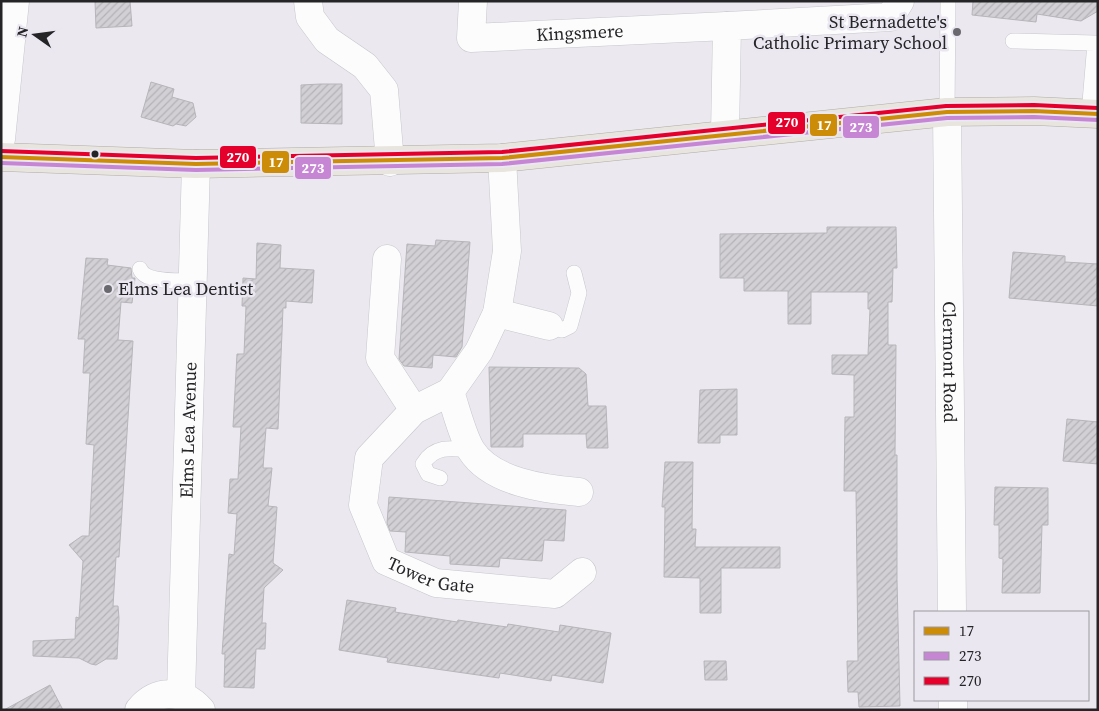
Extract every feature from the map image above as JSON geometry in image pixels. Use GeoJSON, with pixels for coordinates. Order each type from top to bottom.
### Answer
{"type":"FeatureCollection","features":[{"type":"Feature","properties":{"kind":"highway"},"geometry":{"type":"LineString","coordinates":[[1,157],[196,164],[390,162],[502,158],[948,112],[1034,111],[1093,114]]}},
{"type":"Feature","properties":{"kind":"street"},"geometry":{"type":"LineString","coordinates":[[1,139],[7,30],[15,1]]}},
{"type":"Feature","properties":{"kind":"street"},"geometry":{"type":"LineString","coordinates":[[308,1],[310,17],[327,40],[364,66],[384,90],[390,162]]}},
{"type":"Feature","properties":{"kind":"street","name":"Kingsmere"},"geometry":{"type":"LineString","coordinates":[[474,1],[471,38],[890,17],[900,1]]}},
{"type":"Feature","properties":{"kind":"street"},"geometry":{"type":"LineString","coordinates":[[725,134],[726,26]]}},
{"type":"Feature","properties":{"kind":"street","name":"Clermont Road"},"geometry":{"type":"LineString","coordinates":[[948,112],[952,611]]}},
{"type":"Feature","properties":{"kind":"street","name":"Tower Gate"},"geometry":{"type":"LineString","coordinates":[[502,158],[507,251],[498,313],[479,351],[450,392],[414,410],[369,458],[363,505],[386,560],[436,584],[555,594],[582,572]]}},
{"type":"Feature","properties":{"kind":"street","name":"Elms Lea Avenue"},"geometry":{"type":"LineString","coordinates":[[140,710],[156,696],[168,693],[191,702],[196,164]]}},
{"type":"Feature","properties":{"kind":"street"},"geometry":{"type":"LineString","coordinates":[[388,259],[380,358],[414,410]]}},
{"type":"Feature","properties":{"kind":"street"},"geometry":{"type":"LineString","coordinates":[[498,313],[549,326]]}},
{"type":"Feature","properties":{"kind":"street"},"geometry":{"type":"LineString","coordinates":[[450,392],[471,450],[492,471],[541,489],[579,492]]}},
{"type":"Feature","properties":{"kind":"lane"},"geometry":{"type":"LineString","coordinates":[[948,1],[948,112]]}},
{"type":"Feature","properties":{"kind":"lane"},"geometry":{"type":"LineString","coordinates":[[1013,41],[1096,43],[1093,114]]}},
{"type":"Feature","properties":{"kind":"lane"},"geometry":{"type":"LineString","coordinates":[[140,269],[149,278],[194,280]]}},
{"type":"Feature","properties":{"kind":"lane"},"geometry":{"type":"LineString","coordinates":[[549,326],[562,330],[570,326],[579,293],[574,273]]}},
{"type":"Feature","properties":{"kind":"lane"},"geometry":{"type":"LineString","coordinates":[[440,478],[428,474],[423,464],[429,455],[447,447],[471,450]]}},
{"type":"Feature","properties":{"kind":"building"},"geometry":{"type":"Polygon","coordinates":[[[95,1],[130,1],[132,26],[96,28],[95,1]]]}},
{"type":"Feature","properties":{"kind":"building"},"geometry":{"type":"Polygon","coordinates":[[[973,1],[1098,1],[1098,11],[1081,21],[1037,14],[1036,22],[972,15],[973,1]]]}},
{"type":"Feature","properties":{"kind":"building"},"geometry":{"type":"Polygon","coordinates":[[[151,82],[174,89],[172,97],[193,103],[196,117],[186,126],[176,124],[173,126],[141,117],[151,82]]]}},
{"type":"Feature","properties":{"kind":"building"},"geometry":{"type":"Polygon","coordinates":[[[342,84],[342,124],[301,123],[301,85],[342,84]]]}},
{"type":"Feature","properties":{"kind":"building"},"geometry":{"type":"Polygon","coordinates":[[[827,227],[896,227],[897,268],[893,268],[892,302],[888,302],[888,345],[896,345],[895,455],[897,455],[900,706],[859,707],[858,692],[848,692],[847,661],[858,661],[856,491],[844,491],[845,417],[854,417],[854,375],[832,374],[832,355],[868,355],[870,309],[868,309],[868,292],[811,292],[811,324],[788,324],[788,291],[744,291],[744,278],[720,278],[720,234],[827,233],[827,227]]]}},
{"type":"Feature","properties":{"kind":"building"},"geometry":{"type":"Polygon","coordinates":[[[436,240],[470,242],[462,347],[456,357],[433,355],[432,368],[404,366],[399,359],[407,244],[435,246],[436,240]]]}},
{"type":"Feature","properties":{"kind":"building"},"geometry":{"type":"Polygon","coordinates":[[[257,243],[281,245],[280,268],[314,270],[312,303],[286,301],[286,308],[283,308],[278,429],[266,428],[263,468],[272,468],[268,506],[277,507],[273,563],[283,570],[264,588],[262,623],[266,623],[265,649],[256,649],[254,688],[224,687],[225,654],[222,654],[229,554],[234,555],[237,514],[228,513],[230,479],[238,479],[241,427],[233,427],[237,354],[244,354],[246,306],[242,306],[243,278],[256,279],[257,243]]]}},
{"type":"Feature","properties":{"kind":"building"},"geometry":{"type":"Polygon","coordinates":[[[1013,252],[1065,256],[1065,262],[1098,264],[1098,306],[1009,298],[1013,252]]]}},
{"type":"Feature","properties":{"kind":"building"},"geometry":{"type":"Polygon","coordinates":[[[86,258],[108,259],[107,265],[131,268],[132,278],[135,278],[132,303],[121,302],[118,340],[133,341],[119,557],[116,557],[113,606],[118,606],[119,618],[117,659],[106,659],[96,665],[79,658],[33,656],[33,641],[75,639],[76,617],[79,618],[83,561],[69,545],[82,536],[89,536],[94,445],[86,444],[90,373],[83,373],[85,339],[78,339],[86,258]]]}},
{"type":"Feature","properties":{"kind":"building"},"geometry":{"type":"Polygon","coordinates":[[[489,367],[579,368],[586,374],[588,406],[606,406],[608,448],[587,448],[586,434],[523,434],[523,447],[491,447],[489,367]]]}},
{"type":"Feature","properties":{"kind":"building"},"geometry":{"type":"Polygon","coordinates":[[[737,389],[737,435],[720,435],[720,443],[698,443],[700,390],[737,389]]]}},
{"type":"Feature","properties":{"kind":"building"},"geometry":{"type":"Polygon","coordinates":[[[1067,419],[1098,422],[1098,464],[1063,461],[1067,419]]]}},
{"type":"Feature","properties":{"kind":"building"},"geometry":{"type":"Polygon","coordinates":[[[665,462],[693,462],[692,529],[696,529],[695,547],[780,547],[780,568],[721,568],[721,613],[700,613],[700,578],[664,577],[665,507],[662,507],[665,462]]]}},
{"type":"Feature","properties":{"kind":"building"},"geometry":{"type":"Polygon","coordinates":[[[995,487],[1048,488],[1048,525],[1042,525],[1040,593],[1002,593],[1003,559],[999,558],[999,525],[994,525],[995,487]]]}},
{"type":"Feature","properties":{"kind":"building"},"geometry":{"type":"Polygon","coordinates":[[[389,497],[566,510],[564,541],[544,540],[542,561],[500,558],[499,567],[450,564],[450,556],[405,552],[406,532],[390,531],[387,523],[389,497]]]}},
{"type":"Feature","properties":{"kind":"building"},"geometry":{"type":"Polygon","coordinates":[[[347,600],[396,608],[395,612],[457,622],[458,620],[507,627],[508,624],[559,632],[560,625],[611,633],[603,683],[552,675],[551,681],[500,673],[499,678],[387,662],[388,658],[339,650],[347,600]]]}},
{"type":"Feature","properties":{"kind":"building"},"geometry":{"type":"Polygon","coordinates":[[[704,661],[726,661],[727,680],[705,680],[704,661]]]}},
{"type":"Feature","properties":{"kind":"building"},"geometry":{"type":"Polygon","coordinates":[[[50,685],[63,710],[4,710],[50,685]]]}},
{"type":"Feature","properties":{"kind":"transit line","name":"270"},"geometry":{"type":"LineString","coordinates":[[1,151],[196,158],[502,152],[946,106],[1034,105],[1098,108]]}},
{"type":"Feature","properties":{"kind":"transit line","name":"17"},"geometry":{"type":"LineString","coordinates":[[1,157],[196,164],[502,158],[947,112],[1034,111],[1098,114]]}},
{"type":"Feature","properties":{"kind":"transit line","name":"273"},"geometry":{"type":"LineString","coordinates":[[1,163],[196,170],[502,164],[947,118],[1034,117],[1098,120]]}},
{"type":"Feature","properties":{"kind":"place","name":"St Bernadette's Catholic Primary School"},"geometry":{"type":"Point","coordinates":[957,32]}},
{"type":"Feature","properties":{"kind":"place","name":"Elms Lea Dentist"},"geometry":{"type":"Point","coordinates":[108,289]}}]}
